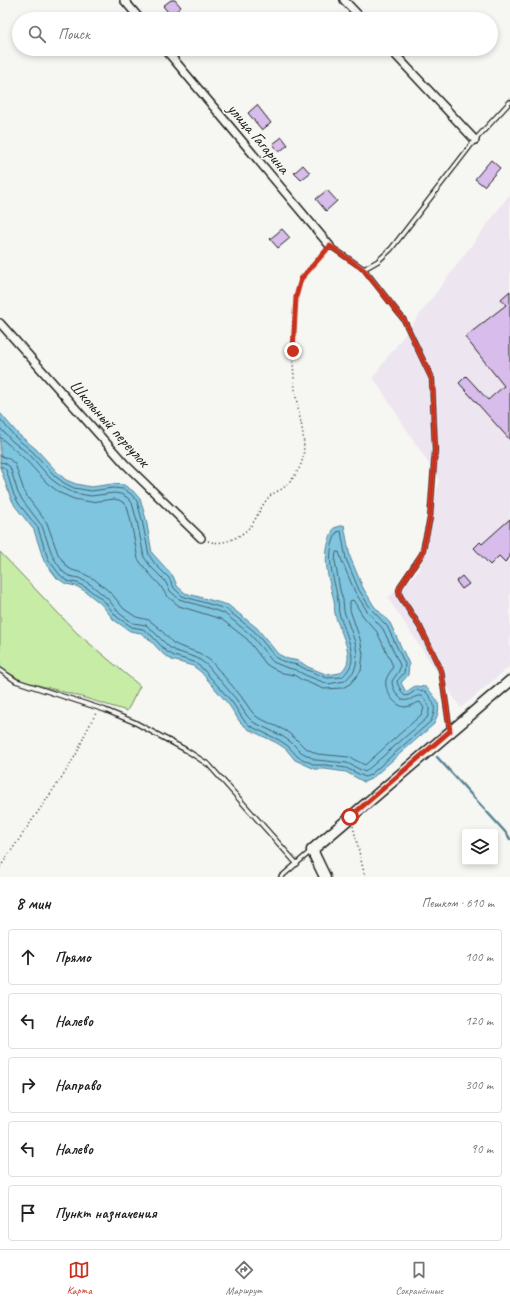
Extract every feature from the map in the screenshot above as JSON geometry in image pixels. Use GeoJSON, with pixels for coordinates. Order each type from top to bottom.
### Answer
{"type":"FeatureCollection","features":[{"type":"Feature","properties":{"kind":"street"},"geometry":{"type":"LineString","coordinates":[[124,0],[134,12]]}},
{"type":"Feature","properties":{"kind":"street"},"geometry":{"type":"LineString","coordinates":[[344,0],[355,12]]}},
{"type":"Feature","properties":{"kind":"street","name":"улица Гагарина"},"geometry":{"type":"LineString","coordinates":[[171,56],[330,246]]}},
{"type":"Feature","properties":{"kind":"street"},"geometry":{"type":"LineString","coordinates":[[397,56],[475,140]]}},
{"type":"Feature","properties":{"kind":"street","name":"Школьный переулок"},"geometry":{"type":"LineString","coordinates":[[0,323],[125,464],[201,538]]}},
{"type":"Feature","properties":{"kind":"street"},"geometry":{"type":"LineString","coordinates":[[325,877],[312,850],[510,681]]}},
{"type":"Feature","properties":{"kind":"lane"},"geometry":{"type":"LineString","coordinates":[[364,270],[378,262],[391,249],[475,140],[510,102]]}},
{"type":"Feature","properties":{"kind":"lane"},"geometry":{"type":"LineString","coordinates":[[330,246],[364,270],[404,320],[432,379],[435,450],[430,518],[422,554],[399,590],[400,596],[420,627],[441,670],[450,731]]}},
{"type":"Feature","properties":{"kind":"lane"},"geometry":{"type":"LineString","coordinates":[[0,670],[16,681],[134,722],[186,750],[209,765],[297,864]]}},
{"type":"Feature","properties":{"kind":"lane"},"geometry":{"type":"LineString","coordinates":[[281,877],[312,850]]}},
{"type":"Feature","properties":{"kind":"path"},"geometry":{"type":"LineString","coordinates":[[201,538],[213,543],[226,542],[238,536],[249,527],[271,495],[290,482],[298,471],[303,457],[304,438],[295,388],[293,351],[296,297],[301,279],[330,246]]}},
{"type":"Feature","properties":{"kind":"path"},"geometry":{"type":"LineString","coordinates":[[0,867],[66,771],[77,753],[96,713],[100,709]]}},
{"type":"Feature","properties":{"kind":"path"},"geometry":{"type":"LineString","coordinates":[[350,817],[365,877]]}},
{"type":"Feature","properties":{"kind":"shaded area"},"geometry":{"type":"Polygon","coordinates":[[[510,194],[510,666],[461,708],[388,598],[419,571],[439,480],[373,377],[510,194]]]}},
{"type":"Feature","properties":{"kind":"green space"},"geometry":{"type":"Polygon","coordinates":[[[0,552],[77,633],[140,686],[127,711],[23,681],[0,668],[0,552]]]}},
{"type":"Feature","properties":{"kind":"water"},"geometry":{"type":"Polygon","coordinates":[[[0,413],[18,434],[36,449],[66,480],[91,487],[113,484],[124,485],[133,491],[140,499],[146,519],[152,553],[173,576],[177,586],[185,593],[228,605],[257,628],[278,654],[288,659],[299,661],[308,667],[328,675],[340,673],[346,666],[348,660],[347,647],[336,619],[326,564],[326,555],[330,537],[334,528],[344,525],[350,557],[363,588],[374,606],[390,623],[409,664],[408,675],[401,683],[406,692],[415,686],[426,687],[434,696],[437,700],[439,708],[434,724],[371,779],[364,782],[346,772],[315,769],[295,760],[286,749],[277,743],[248,729],[240,722],[229,705],[201,672],[193,666],[172,660],[163,654],[141,633],[130,631],[114,620],[101,604],[85,591],[76,586],[66,584],[57,578],[44,561],[34,530],[15,506],[10,496],[0,467],[0,413]]]}},
{"type":"Feature","properties":{"kind":"building"},"geometry":{"type":"Polygon","coordinates":[[[171,0],[175,0],[181,7],[175,12],[168,12],[163,6],[171,0]]]}},
{"type":"Feature","properties":{"kind":"building"},"geometry":{"type":"Polygon","coordinates":[[[257,105],[271,123],[262,130],[248,113],[257,105]]]}},
{"type":"Feature","properties":{"kind":"building"},"geometry":{"type":"Polygon","coordinates":[[[282,137],[288,145],[279,152],[273,144],[282,137]]]}},
{"type":"Feature","properties":{"kind":"building"},"geometry":{"type":"Polygon","coordinates":[[[491,160],[500,168],[484,186],[475,179],[491,160]]]}},
{"type":"Feature","properties":{"kind":"building"},"geometry":{"type":"Polygon","coordinates":[[[303,165],[310,173],[301,180],[294,173],[303,165]]]}},
{"type":"Feature","properties":{"kind":"building"},"geometry":{"type":"Polygon","coordinates":[[[327,190],[337,201],[326,211],[316,199],[327,190]]]}},
{"type":"Feature","properties":{"kind":"building"},"geometry":{"type":"Polygon","coordinates":[[[282,229],[290,238],[278,248],[270,239],[282,229]]]}},
{"type":"Feature","properties":{"kind":"building"},"geometry":{"type":"Polygon","coordinates":[[[510,291],[510,440],[459,383],[466,376],[488,400],[504,386],[465,337],[506,305],[501,299],[510,291]]]}},
{"type":"Feature","properties":{"kind":"building"},"geometry":{"type":"Polygon","coordinates":[[[510,519],[510,557],[505,562],[499,556],[490,565],[474,548],[480,542],[482,544],[510,519]]]}},
{"type":"Feature","properties":{"kind":"building"},"geometry":{"type":"Polygon","coordinates":[[[462,576],[469,584],[462,589],[456,581],[462,576]]]}},
{"type":"Feature","properties":{"kind":"waterway"},"geometry":{"type":"LineString","coordinates":[[437,757],[510,839]]}},
{"type":"Feature","properties":{"kind":"route"},"geometry":{"type":"LineString","coordinates":[[293,351],[294,314],[296,297],[301,279],[330,246],[364,270],[404,320],[432,379],[435,450],[430,518],[422,554],[399,590],[400,596],[420,627],[441,670],[450,731],[350,817]]}}]}
